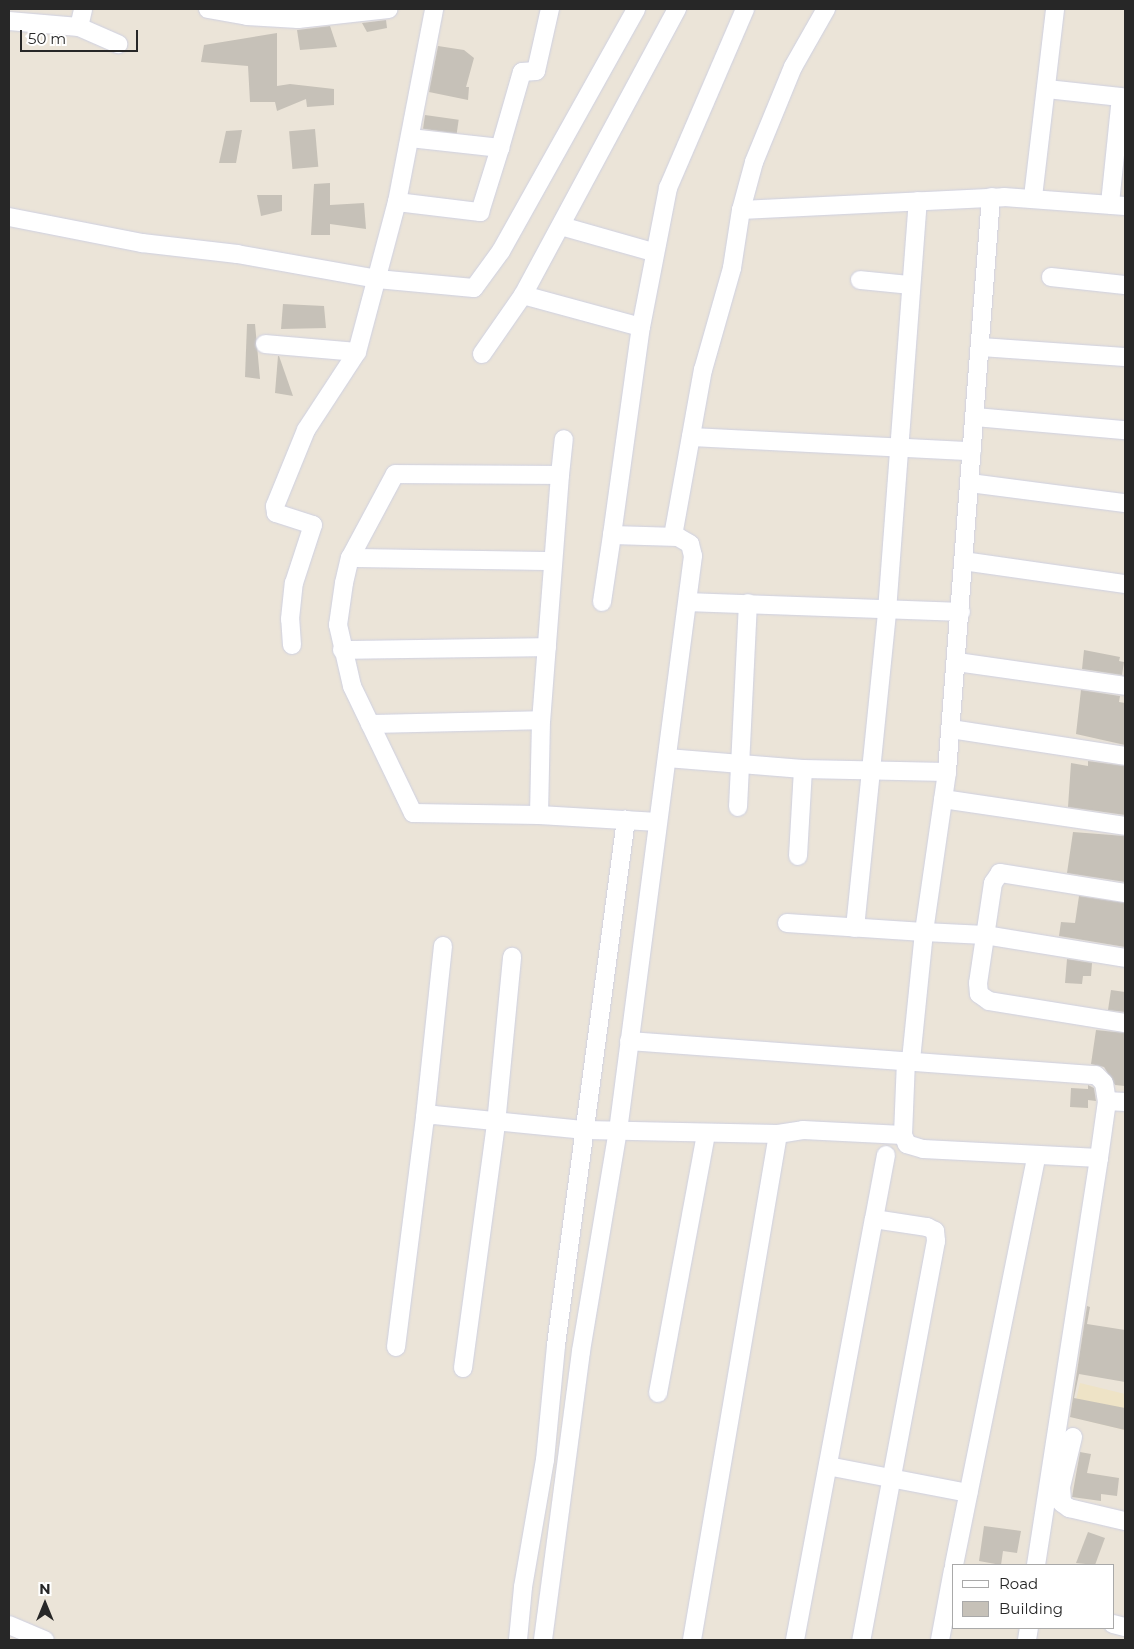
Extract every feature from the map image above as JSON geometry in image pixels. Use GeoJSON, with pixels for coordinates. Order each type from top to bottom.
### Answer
{"type":"FeatureCollection","features":[{"type":"Feature","properties":{"kind":"street"},"geometry":{"type":"LineString","coordinates":[[79,26],[83,9]]}},
{"type":"Feature","properties":{"kind":"street"},"geometry":{"type":"LineString","coordinates":[[208,10],[247,16],[298,19],[388,9]]}},
{"type":"Feature","properties":{"kind":"street"},"geometry":{"type":"LineString","coordinates":[[292,645],[290,618],[294,583],[312,525],[276,513],[275,506],[306,430],[357,352],[397,202],[434,9]]}},
{"type":"Feature","properties":{"kind":"street"},"geometry":{"type":"LineString","coordinates":[[397,202],[480,212],[522,72],[533,73],[538,65],[550,9]]}},
{"type":"Feature","properties":{"kind":"street"},"geometry":{"type":"LineString","coordinates":[[9,217],[142,243],[237,254],[377,279],[471,288],[479,284],[501,251],[636,9]]}},
{"type":"Feature","properties":{"kind":"street"},"geometry":{"type":"LineString","coordinates":[[482,354],[523,295],[677,9]]}},
{"type":"Feature","properties":{"kind":"street"},"geometry":{"type":"LineString","coordinates":[[602,602],[640,326],[653,252],[668,188],[745,9]]}},
{"type":"Feature","properties":{"kind":"street"},"geometry":{"type":"LineString","coordinates":[[673,536],[703,370],[732,268],[742,210],[754,162],[793,67],[826,9]]}},
{"type":"Feature","properties":{"kind":"street"},"geometry":{"type":"LineString","coordinates":[[1034,197],[1055,9]]}},
{"type":"Feature","properties":{"kind":"street"},"geometry":{"type":"LineString","coordinates":[[9,20],[79,26],[118,44]]}},
{"type":"Feature","properties":{"kind":"street"},"geometry":{"type":"LineString","coordinates":[[742,210],[991,197],[1034,197],[1118,205],[1121,97],[1047,89]]}},
{"type":"Feature","properties":{"kind":"street"},"geometry":{"type":"LineString","coordinates":[[410,138],[500,148]]}},
{"type":"Feature","properties":{"kind":"street"},"geometry":{"type":"LineString","coordinates":[[991,197],[981,347],[963,560],[961,612],[947,772],[908,1061],[903,1135],[907,1144],[923,1149],[1036,1157],[1099,1158]]}},
{"type":"Feature","properties":{"kind":"street"},"geometry":{"type":"LineString","coordinates":[[855,928],[873,769],[887,611],[910,285],[918,201]]}},
{"type":"Feature","properties":{"kind":"street"},"geometry":{"type":"LineString","coordinates":[[561,226],[653,252]]}},
{"type":"Feature","properties":{"kind":"street"},"geometry":{"type":"LineString","coordinates":[[1051,277],[1125,285]]}},
{"type":"Feature","properties":{"kind":"street"},"geometry":{"type":"LineString","coordinates":[[860,280],[910,285]]}},
{"type":"Feature","properties":{"kind":"street"},"geometry":{"type":"LineString","coordinates":[[523,295],[640,326]]}},
{"type":"Feature","properties":{"kind":"street"},"geometry":{"type":"LineString","coordinates":[[265,344],[357,352]]}},
{"type":"Feature","properties":{"kind":"street"},"geometry":{"type":"LineString","coordinates":[[981,347],[1125,357]]}},
{"type":"Feature","properties":{"kind":"street"},"geometry":{"type":"LineString","coordinates":[[975,417],[1125,430]]}},
{"type":"Feature","properties":{"kind":"street"},"geometry":{"type":"LineString","coordinates":[[691,436],[898,449],[972,451]]}},
{"type":"Feature","properties":{"kind":"street"},"geometry":{"type":"LineString","coordinates":[[539,815],[542,720],[552,561],[564,439]]}},
{"type":"Feature","properties":{"kind":"street"},"geometry":{"type":"LineString","coordinates":[[560,475],[396,473],[350,558],[338,625],[342,650],[352,686],[415,814],[539,815],[658,822]]}},
{"type":"Feature","properties":{"kind":"street"},"geometry":{"type":"LineString","coordinates":[[970,483],[1125,503]]}},
{"type":"Feature","properties":{"kind":"street"},"geometry":{"type":"LineString","coordinates":[[542,1640],[581,1351],[618,1131],[688,602],[692,550],[686,539],[673,536],[612,535]]}},
{"type":"Feature","properties":{"kind":"street"},"geometry":{"type":"LineString","coordinates":[[350,558],[552,561]]}},
{"type":"Feature","properties":{"kind":"street"},"geometry":{"type":"LineString","coordinates":[[963,560],[1125,584]]}},
{"type":"Feature","properties":{"kind":"street"},"geometry":{"type":"LineString","coordinates":[[688,602],[748,603],[887,611],[961,612]]}},
{"type":"Feature","properties":{"kind":"street"},"geometry":{"type":"LineString","coordinates":[[738,807],[748,603]]}},
{"type":"Feature","properties":{"kind":"street"},"geometry":{"type":"LineString","coordinates":[[342,650],[547,647]]}},
{"type":"Feature","properties":{"kind":"street"},"geometry":{"type":"LineString","coordinates":[[957,662],[1125,686]]}},
{"type":"Feature","properties":{"kind":"street"},"geometry":{"type":"LineString","coordinates":[[370,724],[542,720]]}},
{"type":"Feature","properties":{"kind":"street"},"geometry":{"type":"LineString","coordinates":[[951,729],[1125,756]]}},
{"type":"Feature","properties":{"kind":"street"},"geometry":{"type":"LineString","coordinates":[[668,758],[803,769],[947,772]]}},
{"type":"Feature","properties":{"kind":"street"},"geometry":{"type":"LineString","coordinates":[[798,856],[803,769]]}},
{"type":"Feature","properties":{"kind":"street"},"geometry":{"type":"LineString","coordinates":[[944,799],[1125,826]]}},
{"type":"Feature","properties":{"kind":"street"},"geometry":{"type":"LineString","coordinates":[[518,1640],[523,1587],[545,1460],[556,1345],[626,820]]}},
{"type":"Feature","properties":{"kind":"street"},"geometry":{"type":"LineString","coordinates":[[1125,893],[1000,873],[993,882],[978,983],[979,994],[989,1001],[1125,1023]]}},
{"type":"Feature","properties":{"kind":"street"},"geometry":{"type":"LineString","coordinates":[[788,923],[985,935],[1125,958]]}},
{"type":"Feature","properties":{"kind":"street"},"geometry":{"type":"LineString","coordinates":[[396,1347],[443,946]]}},
{"type":"Feature","properties":{"kind":"street"},"geometry":{"type":"LineString","coordinates":[[463,1368],[496,1124],[512,957]]}},
{"type":"Feature","properties":{"kind":"street"},"geometry":{"type":"LineString","coordinates":[[629,1041],[1096,1075],[1104,1083],[1108,1101],[1036,1564]]}},
{"type":"Feature","properties":{"kind":"street"},"geometry":{"type":"LineString","coordinates":[[1108,1101],[1125,1102]]}},
{"type":"Feature","properties":{"kind":"street"},"geometry":{"type":"LineString","coordinates":[[424,1117],[434,1115],[496,1124],[585,1130],[778,1134],[803,1130],[903,1135]]}},
{"type":"Feature","properties":{"kind":"street"},"geometry":{"type":"LineString","coordinates":[[658,1393],[706,1133]]}},
{"type":"Feature","properties":{"kind":"street"},"geometry":{"type":"LineString","coordinates":[[692,1640],[778,1134]]}},
{"type":"Feature","properties":{"kind":"street"},"geometry":{"type":"LineString","coordinates":[[795,1640],[886,1155]]}},
{"type":"Feature","properties":{"kind":"street"},"geometry":{"type":"LineString","coordinates":[[954,1564],[1036,1157]]}},
{"type":"Feature","properties":{"kind":"street"},"geometry":{"type":"LineString","coordinates":[[861,1640],[936,1241],[935,1232],[927,1226],[874,1219]]}},
{"type":"Feature","properties":{"kind":"street"},"geometry":{"type":"LineString","coordinates":[[1073,1437],[1061,1487],[1062,1503],[1069,1508],[1125,1521]]}},
{"type":"Feature","properties":{"kind":"street"},"geometry":{"type":"LineString","coordinates":[[828,1466],[968,1493]]}},
{"type":"Feature","properties":{"kind":"street"},"geometry":{"type":"LineString","coordinates":[[940,1640],[952,1575]]}},
{"type":"Feature","properties":{"kind":"street"},"geometry":{"type":"LineString","coordinates":[[9,1625],[45,1640]]}},
{"type":"Feature","properties":{"kind":"shaded area"},"geometry":{"type":"Polygon","coordinates":[[[1080,1383],[1125,1394],[1125,1430],[1072,1417],[1080,1383]]]}},
{"type":"Feature","properties":{"kind":"building"},"geometry":{"type":"Polygon","coordinates":[[[386,20],[387,28],[367,32],[362,23],[386,20]]]}},
{"type":"Feature","properties":{"kind":"building"},"geometry":{"type":"Polygon","coordinates":[[[330,26],[337,47],[300,50],[297,30],[330,26]]]}},
{"type":"Feature","properties":{"kind":"building"},"geometry":{"type":"Polygon","coordinates":[[[277,33],[277,86],[290,84],[334,89],[334,105],[307,107],[306,99],[277,111],[275,102],[250,102],[248,66],[201,62],[204,45],[277,33]]]}},
{"type":"Feature","properties":{"kind":"building"},"geometry":{"type":"Polygon","coordinates":[[[438,46],[464,50],[474,58],[466,87],[469,87],[468,100],[429,92],[438,46]]]}},
{"type":"Feature","properties":{"kind":"building"},"geometry":{"type":"Polygon","coordinates":[[[425,115],[459,120],[457,134],[423,129],[425,115]]]}},
{"type":"Feature","properties":{"kind":"building"},"geometry":{"type":"Polygon","coordinates":[[[315,129],[318,167],[292,169],[289,131],[315,129]]]}},
{"type":"Feature","properties":{"kind":"building"},"geometry":{"type":"Polygon","coordinates":[[[242,130],[236,163],[219,163],[226,131],[242,130]]]}},
{"type":"Feature","properties":{"kind":"building"},"geometry":{"type":"Polygon","coordinates":[[[330,183],[330,205],[364,203],[366,229],[330,224],[330,235],[311,235],[314,184],[330,183]]]}},
{"type":"Feature","properties":{"kind":"building"},"geometry":{"type":"Polygon","coordinates":[[[257,195],[282,195],[282,211],[261,216],[257,195]]]}},
{"type":"Feature","properties":{"kind":"building"},"geometry":{"type":"Polygon","coordinates":[[[283,304],[324,306],[326,328],[281,329],[283,304]]]}},
{"type":"Feature","properties":{"kind":"building"},"geometry":{"type":"Polygon","coordinates":[[[247,324],[255,324],[260,379],[245,377],[247,324]]]}},
{"type":"Feature","properties":{"kind":"building"},"geometry":{"type":"Polygon","coordinates":[[[279,356],[293,396],[275,393],[279,356]]]}},
{"type":"Feature","properties":{"kind":"building"},"geometry":{"type":"Polygon","coordinates":[[[1084,650],[1120,657],[1119,661],[1124,662],[1122,675],[1082,669],[1084,650]]]}},
{"type":"Feature","properties":{"kind":"building"},"geometry":{"type":"Polygon","coordinates":[[[1081,690],[1120,696],[1119,702],[1125,703],[1125,745],[1076,734],[1081,690]]]}},
{"type":"Feature","properties":{"kind":"building"},"geometry":{"type":"Polygon","coordinates":[[[1088,761],[1125,766],[1125,815],[1068,807],[1071,763],[1088,766],[1088,761]]]}},
{"type":"Feature","properties":{"kind":"building"},"geometry":{"type":"Polygon","coordinates":[[[1073,832],[1125,836],[1125,882],[1067,873],[1073,832]]]}},
{"type":"Feature","properties":{"kind":"building"},"geometry":{"type":"Polygon","coordinates":[[[1079,896],[1125,903],[1125,947],[1059,936],[1061,922],[1075,923],[1079,896]]]}},
{"type":"Feature","properties":{"kind":"building"},"geometry":{"type":"Polygon","coordinates":[[[1067,959],[1092,963],[1091,976],[1083,976],[1082,984],[1065,983],[1067,959]]]}},
{"type":"Feature","properties":{"kind":"building"},"geometry":{"type":"Polygon","coordinates":[[[1111,990],[1125,992],[1125,1012],[1108,1010],[1111,990]]]}},
{"type":"Feature","properties":{"kind":"building"},"geometry":{"type":"Polygon","coordinates":[[[1096,1030],[1125,1033],[1125,1086],[1115,1085],[1104,1067],[1091,1064],[1096,1030]]]}},
{"type":"Feature","properties":{"kind":"building"},"geometry":{"type":"Polygon","coordinates":[[[1088,1085],[1094,1088],[1096,1101],[1088,1100],[1088,1108],[1070,1107],[1071,1088],[1088,1089],[1088,1085]]]}},
{"type":"Feature","properties":{"kind":"building"},"geometry":{"type":"Polygon","coordinates":[[[1087,1306],[1090,1307],[1087,1324],[1125,1330],[1125,1382],[1079,1374],[1074,1398],[1125,1408],[1125,1430],[1070,1417],[1087,1306]]]}},
{"type":"Feature","properties":{"kind":"building"},"geometry":{"type":"Polygon","coordinates":[[[1080,1452],[1091,1454],[1087,1473],[1119,1478],[1117,1496],[1101,1494],[1101,1501],[1072,1497],[1080,1452]]]}},
{"type":"Feature","properties":{"kind":"building"},"geometry":{"type":"Polygon","coordinates":[[[984,1526],[1021,1531],[1017,1553],[1003,1551],[1001,1564],[979,1561],[984,1526]]]}},
{"type":"Feature","properties":{"kind":"building"},"geometry":{"type":"Polygon","coordinates":[[[1088,1532],[1105,1538],[1095,1564],[1076,1563],[1088,1532]]]}}]}
